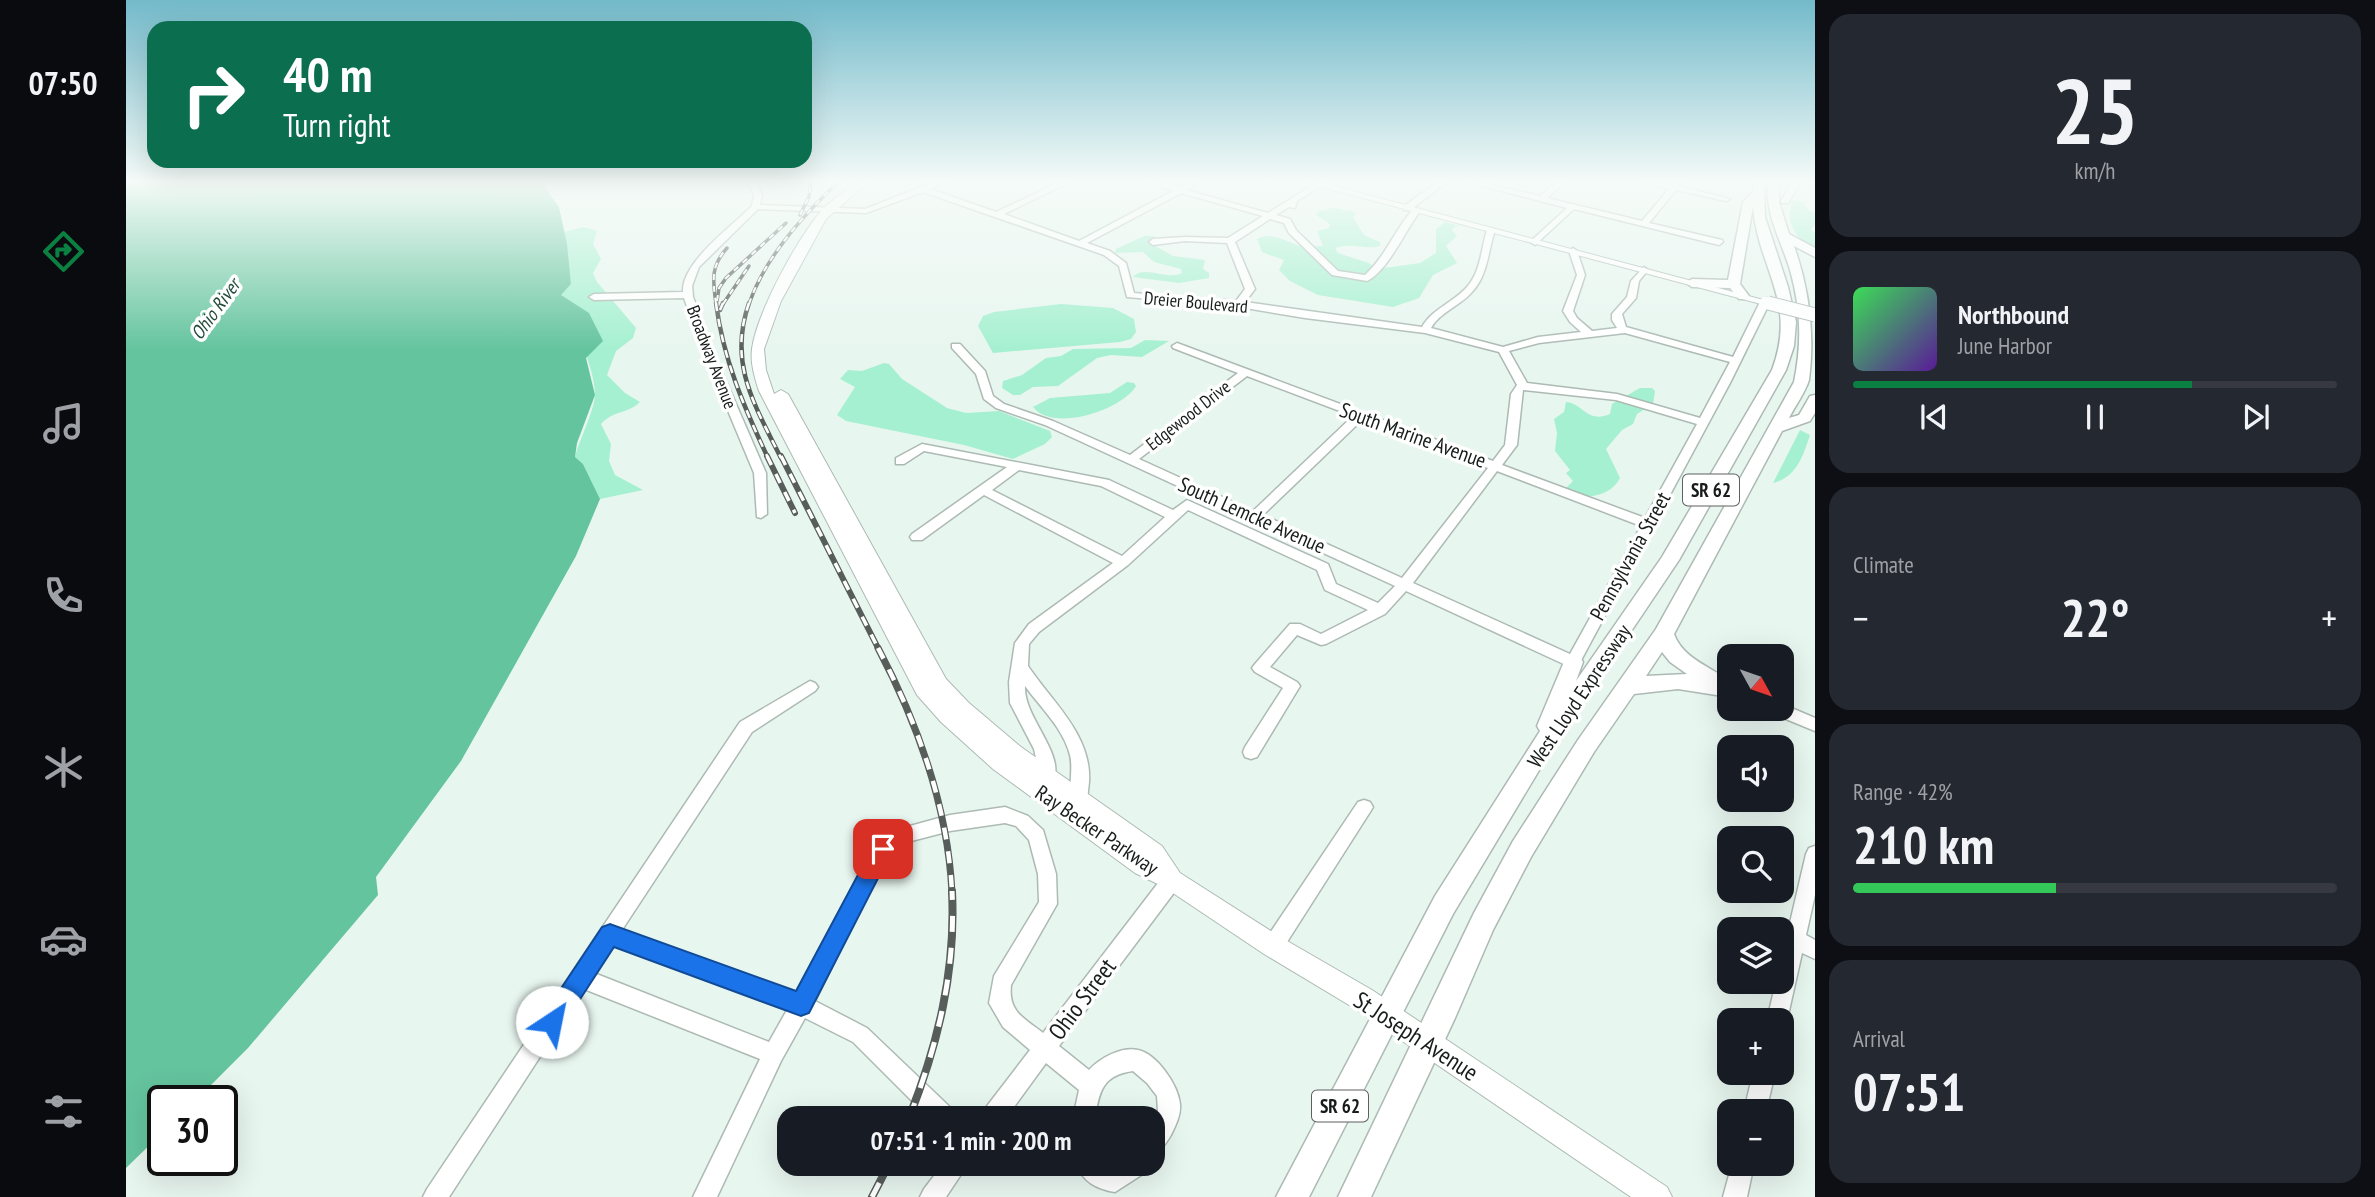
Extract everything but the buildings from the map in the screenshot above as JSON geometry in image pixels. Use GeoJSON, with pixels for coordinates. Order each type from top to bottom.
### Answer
{"type":"FeatureCollection","features":[{"type":"Feature","properties":{"kind":"highway"},"geometry":{"type":"LineString","coordinates":[[1742,238],[1734,284],[1743,296]]}},
{"type":"Feature","properties":{"kind":"highway","name":"West Lloyd Expressway"},"geometry":{"type":"LineString","coordinates":[[1292,1197],[1444,905],[1542,746],[1670,560],[1779,370],[1788,345],[1788,311],[1766,238]]}},
{"type":"Feature","properties":{"kind":"highway","name":"West Lloyd Expressway"},"geometry":{"type":"LineString","coordinates":[[1354,1197],[1429,1043],[1483,922],[1522,849],[1586,746],[1664,634],[1779,427],[1801,382],[1812,349],[1808,307],[1785,238]]}},
{"type":"Feature","properties":{"kind":"highway"},"geometry":{"type":"LineString","coordinates":[[1787,238],[1815,253]]}},
{"type":"Feature","properties":{"kind":"highway"},"geometry":{"type":"LineString","coordinates":[[1795,265],[1803,260],[1815,259]]}},
{"type":"Feature","properties":{"kind":"highway"},"geometry":{"type":"LineString","coordinates":[[1692,283],[1734,284]]}},
{"type":"Feature","properties":{"kind":"highway"},"geometry":{"type":"LineString","coordinates":[[1779,427],[1805,418],[1815,399]]}},
{"type":"Feature","properties":{"kind":"highway"},"geometry":{"type":"LineString","coordinates":[[1664,634],[1671,650],[1681,660],[1717,681]]}},
{"type":"Feature","properties":{"kind":"highway"},"geometry":{"type":"LineString","coordinates":[[1542,746],[1573,662]]}},
{"type":"Feature","properties":{"kind":"highway"},"geometry":{"type":"LineString","coordinates":[[1629,686],[1678,681],[1717,686]]}},
{"type":"Feature","properties":{"kind":"main road","name":"Ray Becker Parkway"},"geometry":{"type":"LineString","coordinates":[[809,238],[760,338],[759,370],[779,416],[917,678],[941,711],[966,736],[1143,866],[1172,880]]}},
{"type":"Feature","properties":{"kind":"main road","name":"Ray Becker Parkway"},"geometry":{"type":"LineString","coordinates":[[818,238],[775,326],[769,348],[774,378],[940,684],[979,727],[1154,853],[1172,880]]}},
{"type":"Feature","properties":{"kind":"main road"},"geometry":{"type":"LineString","coordinates":[[1520,238],[1815,315]]}},
{"type":"Feature","properties":{"kind":"main road","name":"St Joseph Avenue"},"geometry":{"type":"LineString","coordinates":[[1172,880],[1273,946],[1387,1015],[1657,1197]]}},
{"type":"Feature","properties":{"kind":"street","name":"Broadway Avenue"},"geometry":{"type":"LineString","coordinates":[[724,238],[695,266],[688,282],[688,295],[708,351],[760,473],[761,514]]}},
{"type":"Feature","properties":{"kind":"street","name":"Dreier Boulevard"},"geometry":{"type":"LineString","coordinates":[[1066,238],[1118,260],[1125,271],[1130,295],[1239,304],[1281,312],[1425,330],[1503,350]]}},
{"type":"Feature","properties":{"kind":"street"},"geometry":{"type":"LineString","coordinates":[[1082,243],[1092,238]]}},
{"type":"Feature","properties":{"kind":"street"},"geometry":{"type":"LineString","coordinates":[[1153,242],[1185,239],[1230,241],[1235,238]]}},
{"type":"Feature","properties":{"kind":"street"},"geometry":{"type":"LineString","coordinates":[[1299,238],[1335,273],[1365,278],[1385,261],[1397,238]]}},
{"type":"Feature","properties":{"kind":"street"},"geometry":{"type":"LineString","coordinates":[[1425,330],[1428,322],[1457,302],[1474,284],[1487,256],[1490,238]]}},
{"type":"Feature","properties":{"kind":"street"},"geometry":{"type":"LineString","coordinates":[[1535,242],[1539,238]]}},
{"type":"Feature","properties":{"kind":"street"},"geometry":{"type":"LineString","coordinates":[[1702,238],[1719,242]]}},
{"type":"Feature","properties":{"kind":"street"},"geometry":{"type":"LineString","coordinates":[[1230,241],[1251,289],[1239,304]]}},
{"type":"Feature","properties":{"kind":"street"},"geometry":{"type":"LineString","coordinates":[[1573,251],[1581,275],[1568,311],[1573,320],[1591,334]]}},
{"type":"Feature","properties":{"kind":"street"},"geometry":{"type":"LineString","coordinates":[[1623,329],[1617,320],[1617,314],[1631,298],[1635,281],[1644,270]]}},
{"type":"Feature","properties":{"kind":"street"},"geometry":{"type":"LineString","coordinates":[[594,297],[688,295]]}},
{"type":"Feature","properties":{"kind":"street","name":"Pennsylvania Street"},"geometry":{"type":"LineString","coordinates":[[1573,662],[1736,361],[1765,302]]}},
{"type":"Feature","properties":{"kind":"street"},"geometry":{"type":"LineString","coordinates":[[1523,386],[1503,350],[1538,340],[1623,329],[1736,361]]}},
{"type":"Feature","properties":{"kind":"street","name":"South Lemcke Avenue"},"geometry":{"type":"LineString","coordinates":[[956,346],[976,367],[982,378],[984,391],[994,403],[1131,460],[1573,662]]}},
{"type":"Feature","properties":{"kind":"street","name":"South Marine Avenue"},"geometry":{"type":"LineString","coordinates":[[1177,346],[1648,524]]}},
{"type":"Feature","properties":{"kind":"street","name":"Edgewood Drive"},"geometry":{"type":"LineString","coordinates":[[1131,460],[1245,372]]}},
{"type":"Feature","properties":{"kind":"street"},"geometry":{"type":"LineString","coordinates":[[1251,752],[1292,686],[1260,668],[1295,628],[1321,640],[1380,610],[1405,584],[1511,445],[1518,388],[1523,386],[1617,397],[1703,422]]}},
{"type":"Feature","properties":{"kind":"street"},"geometry":{"type":"LineString","coordinates":[[1255,516],[1360,416]]}},
{"type":"Feature","properties":{"kind":"street"},"geometry":{"type":"LineString","coordinates":[[900,461],[922,447],[1105,483],[1174,516]]}},
{"type":"Feature","properties":{"kind":"street"},"geometry":{"type":"LineString","coordinates":[[917,537],[1017,466]]}},
{"type":"Feature","properties":{"kind":"street"},"geometry":{"type":"LineString","coordinates":[[983,490],[1123,562]]}},
{"type":"Feature","properties":{"kind":"street"},"geometry":{"type":"LineString","coordinates":[[1047,776],[1043,751],[1023,716],[1014,691],[1022,643],[1034,628],[1123,562],[1187,504],[1323,567],[1330,587],[1380,610]]}},
{"type":"Feature","properties":{"kind":"street"},"geometry":{"type":"LineString","coordinates":[[1020,667],[1065,725],[1076,748],[1083,774],[1079,799]]}},
{"type":"Feature","properties":{"kind":"street"},"geometry":{"type":"LineString","coordinates":[[435,1197],[746,727],[810,687]]}},
{"type":"Feature","properties":{"kind":"street"},"geometry":{"type":"LineString","coordinates":[[1794,716],[1815,725]]}},
{"type":"Feature","properties":{"kind":"street"},"geometry":{"type":"LineString","coordinates":[[1273,946],[1364,807]]}},
{"type":"Feature","properties":{"kind":"street"},"geometry":{"type":"LineString","coordinates":[[705,1197],[774,1054],[874,863],[894,838],[950,823],[1005,815],[1022,821],[1037,836],[1047,874],[1048,904],[1001,983],[999,1003],[1010,1020],[1090,1085]]}},
{"type":"Feature","properties":{"kind":"street"},"geometry":{"type":"LineString","coordinates":[[1780,1008],[1815,853]]}},
{"type":"Feature","properties":{"kind":"street","name":"Ohio Street"},"geometry":{"type":"LineString","coordinates":[[1001,1106],[1172,880]]}},
{"type":"Feature","properties":{"kind":"street"},"geometry":{"type":"LineString","coordinates":[[610,935],[801,1005],[860,1035],[933,1106]]}},
{"type":"Feature","properties":{"kind":"street"},"geometry":{"type":"LineString","coordinates":[[1796,940],[1815,950]]}},
{"type":"Feature","properties":{"kind":"street"},"geometry":{"type":"LineString","coordinates":[[581,978],[774,1054]]}},
{"type":"Feature","properties":{"kind":"street"},"geometry":{"type":"LineString","coordinates":[[1086,1106],[1090,1085],[1102,1072],[1117,1062],[1136,1060],[1154,1073],[1166,1091],[1169,1112],[1165,1120]]}},
{"type":"Feature","properties":{"kind":"street"},"geometry":{"type":"LineString","coordinates":[[932,1197],[948,1176]]}},
{"type":"Feature","properties":{"kind":"street"},"geometry":{"type":"LineString","coordinates":[[1099,1176],[1115,1180],[1121,1176]]}},
{"type":"Feature","properties":{"kind":"street"},"geometry":{"type":"LineString","coordinates":[[1735,1197],[1740,1176]]}},
{"type":"Feature","properties":{"kind":"shaded area"},"geometry":{"type":"Polygon","coordinates":[[[565,238],[595,238],[593,244],[601,259],[593,273],[597,282],[636,328],[633,338],[616,351],[607,375],[625,393],[640,402],[601,424],[611,444],[609,461],[615,475],[643,490],[600,499],[583,464],[575,457],[595,394],[587,356],[560,295],[571,284],[565,238]]]}},
{"type":"Feature","properties":{"kind":"shaded area"},"geometry":{"type":"Polygon","coordinates":[[[1140,238],[1154,238],[1150,243],[1173,256],[1205,260],[1203,269],[1209,273],[1209,278],[1179,283],[1133,277],[1143,272],[1170,275],[1182,273],[1181,269],[1154,262],[1143,252],[1115,253],[1116,249],[1140,238]]]}},
{"type":"Feature","properties":{"kind":"shaded area"},"geometry":{"type":"Polygon","coordinates":[[[1277,238],[1300,246],[1323,246],[1320,238],[1371,238],[1380,242],[1380,246],[1335,248],[1338,253],[1369,263],[1377,269],[1420,263],[1436,253],[1436,238],[1455,238],[1446,246],[1457,263],[1433,275],[1419,298],[1393,307],[1318,295],[1290,281],[1279,270],[1284,260],[1262,252],[1257,239],[1277,238]]]}},
{"type":"Feature","properties":{"kind":"shaded area"},"geometry":{"type":"Polygon","coordinates":[[[1800,238],[1815,238],[1815,251],[1800,238]]]}},
{"type":"Feature","properties":{"kind":"shaded area"},"geometry":{"type":"Polygon","coordinates":[[[1061,304],[1113,308],[1134,319],[1136,332],[1131,339],[1120,342],[993,353],[978,326],[983,316],[994,312],[1061,304]]]}},
{"type":"Feature","properties":{"kind":"shaded area"},"geometry":{"type":"Polygon","coordinates":[[[1145,340],[1169,341],[1142,357],[1111,355],[1097,358],[1058,386],[1033,387],[1020,395],[1013,395],[1002,388],[1003,381],[1022,375],[1046,358],[1061,356],[1073,349],[1131,348],[1145,340]]]}},
{"type":"Feature","properties":{"kind":"shaded area"},"geometry":{"type":"Polygon","coordinates":[[[884,363],[889,364],[902,379],[947,408],[966,413],[999,411],[1050,431],[1052,437],[1045,444],[1013,459],[964,445],[846,421],[837,415],[855,387],[840,379],[848,370],[862,371],[884,363]]]}},
{"type":"Feature","properties":{"kind":"shaded area"},"geometry":{"type":"Polygon","coordinates":[[[1127,382],[1136,386],[1128,395],[1103,410],[1087,415],[1056,418],[1043,415],[1033,407],[1050,398],[1110,393],[1127,382]]]}},
{"type":"Feature","properties":{"kind":"shaded area"},"geometry":{"type":"Polygon","coordinates":[[[1640,388],[1652,388],[1655,391],[1653,404],[1637,414],[1633,424],[1622,430],[1606,449],[1620,478],[1616,484],[1597,495],[1582,496],[1568,492],[1566,488],[1573,481],[1566,473],[1570,470],[1555,451],[1557,433],[1554,419],[1564,412],[1566,402],[1590,415],[1610,414],[1612,404],[1640,388]]]}},
{"type":"Feature","properties":{"kind":"shaded area"},"geometry":{"type":"Polygon","coordinates":[[[1800,430],[1810,435],[1802,458],[1788,476],[1773,483],[1800,430]]]}},
{"type":"Feature","properties":{"kind":"water","name":"Ohio River"},"geometry":{"type":"Polygon","coordinates":[[[126,238],[566,238],[571,284],[561,295],[589,313],[603,341],[586,358],[595,395],[577,443],[575,457],[583,464],[600,499],[576,556],[461,761],[376,877],[378,895],[248,1048],[211,1085],[147,1085],[147,1148],[126,1168],[126,238]]]}},
{"type":"Feature","properties":{"kind":"railway"},"geometry":{"type":"LineString","coordinates":[[717,301],[719,288],[726,278],[770,238]]}},
{"type":"Feature","properties":{"kind":"railway"},"geometry":{"type":"LineString","coordinates":[[749,304],[765,270],[786,238]]}},
{"type":"Feature","properties":{"kind":"railway"},"geometry":{"type":"LineString","coordinates":[[716,304],[715,268],[727,248]]}},
{"type":"Feature","properties":{"kind":"railway"},"geometry":{"type":"LineString","coordinates":[[723,304],[749,266]]}},
{"type":"Feature","properties":{"kind":"railway"},"geometry":{"type":"LineString","coordinates":[[716,303],[724,344],[736,382],[768,458]]}},
{"type":"Feature","properties":{"kind":"railway"},"geometry":{"type":"LineString","coordinates":[[720,310],[723,303]]}},
{"type":"Feature","properties":{"kind":"railway"},"geometry":{"type":"LineString","coordinates":[[749,303],[741,345],[743,364],[753,401],[781,458]]}},
{"type":"Feature","properties":{"kind":"railway"},"geometry":{"type":"LineString","coordinates":[[767,456],[795,513]]}},
{"type":"Feature","properties":{"kind":"railway"},"geometry":{"type":"LineString","coordinates":[[781,456],[878,648]]}},
{"type":"Feature","properties":{"kind":"railway"},"geometry":{"type":"LineString","coordinates":[[878,648],[906,706],[928,767],[944,829],[952,893]]}},
{"type":"Feature","properties":{"kind":"railway"},"geometry":{"type":"LineString","coordinates":[[913,1106],[929,1063],[943,1007],[951,950],[952,893]]}},
{"type":"Feature","properties":{"kind":"railway"},"geometry":{"type":"LineString","coordinates":[[872,1197],[883,1176]]}},
{"type":"Feature","properties":{"kind":"route"},"geometry":{"type":"LineString","coordinates":[[552,1022],[610,935],[801,1005],[883,849]]}}]}
